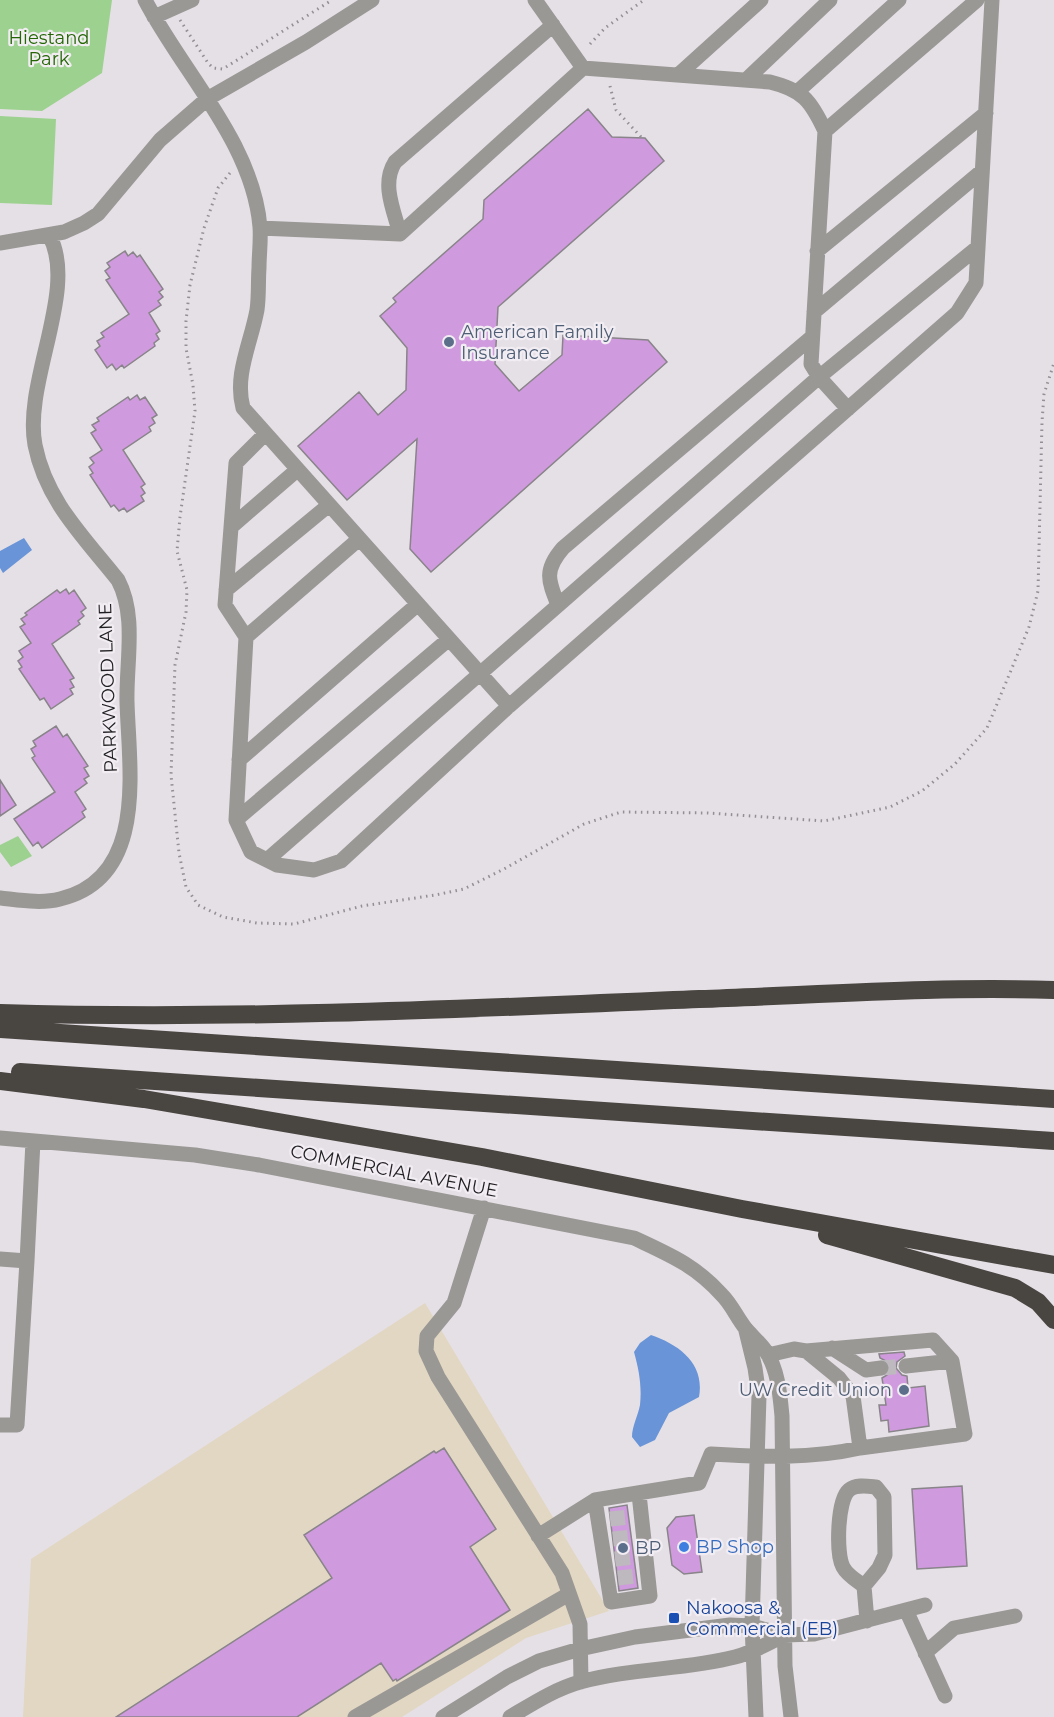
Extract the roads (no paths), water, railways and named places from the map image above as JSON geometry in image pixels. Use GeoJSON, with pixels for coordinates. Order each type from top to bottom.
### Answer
{"type":"FeatureCollection","features":[{"type":"Feature","properties":{"kind":"highway"},"geometry":{"type":"LineString","coordinates":[[1009,988],[1054,978]]}},
{"type":"Feature","properties":{"kind":"highway"},"geometry":{"type":"LineString","coordinates":[[0,1013],[207,1016],[385,1012],[946,989],[1054,990]]}},
{"type":"Feature","properties":{"kind":"highway"},"geometry":{"type":"LineString","coordinates":[[0,1029],[1052,1099]]}},
{"type":"Feature","properties":{"kind":"highway"},"geometry":{"type":"LineString","coordinates":[[0,1071],[1050,1141]]}},
{"type":"Feature","properties":{"kind":"highway"},"geometry":{"type":"LineString","coordinates":[[0,1081],[144,1099],[482,1157],[742,1209],[1054,1265]]}},
{"type":"Feature","properties":{"kind":"highway"},"geometry":{"type":"LineString","coordinates":[[742,1209],[1015,1288],[1038,1302],[1054,1320]]}},
{"type":"Feature","properties":{"kind":"street"},"geometry":{"type":"LineString","coordinates":[[145,0],[234,145],[252,184],[260,228],[257,309],[239,383],[243,408],[509,706]]}},
{"type":"Feature","properties":{"kind":"street"},"geometry":{"type":"LineString","coordinates":[[154,17],[192,0]]}},
{"type":"Feature","properties":{"kind":"street"},"geometry":{"type":"LineString","coordinates":[[0,243],[64,232],[99,214],[152,148],[207,99],[306,42],[372,0]]}},
{"type":"Feature","properties":{"kind":"street"},"geometry":{"type":"LineString","coordinates":[[535,0],[583,68]]}},
{"type":"Feature","properties":{"kind":"street"},"geometry":{"type":"LineString","coordinates":[[678,75],[761,0]]}},
{"type":"Feature","properties":{"kind":"street"},"geometry":{"type":"LineString","coordinates":[[746,80],[830,0]]}},
{"type":"Feature","properties":{"kind":"street"},"geometry":{"type":"LineString","coordinates":[[797,92],[899,0]]}},
{"type":"Feature","properties":{"kind":"street"},"geometry":{"type":"LineString","coordinates":[[825,131],[977,0]]}},
{"type":"Feature","properties":{"kind":"street"},"geometry":{"type":"LineString","coordinates":[[265,434],[236,463],[226,590],[225,605],[246,637],[236,820],[251,852],[277,865],[314,870],[341,861],[509,706],[957,313],[976,283],[992,0]]}},
{"type":"Feature","properties":{"kind":"street"},"geometry":{"type":"LineString","coordinates":[[400,234],[388,188],[388,172],[395,162],[553,25]]}},
{"type":"Feature","properties":{"kind":"street"},"geometry":{"type":"LineString","coordinates":[[260,228],[400,234],[583,68],[770,82],[791,87],[815,111],[825,131],[811,364],[819,377],[848,409]]}},
{"type":"Feature","properties":{"kind":"street"},"geometry":{"type":"LineString","coordinates":[[818,251],[986,113]]}},
{"type":"Feature","properties":{"kind":"street"},"geometry":{"type":"LineString","coordinates":[[814,312],[982,171]]}},
{"type":"Feature","properties":{"kind":"street","name":"PARKWOOD LANE"},"geometry":{"type":"LineString","coordinates":[[0,898],[58,900],[74,895],[90,886],[104,875],[114,861],[126,827],[129,808],[131,770],[127,700],[129,615],[125,594],[118,580],[58,505],[45,479],[35,446],[34,401],[57,291],[57,261],[48,235]]}},
{"type":"Feature","properties":{"kind":"street"},"geometry":{"type":"LineString","coordinates":[[267,860],[819,377],[978,247]]}},
{"type":"Feature","properties":{"kind":"street"},"geometry":{"type":"LineString","coordinates":[[558,605],[549,574],[552,560],[563,548],[812,337]]}},
{"type":"Feature","properties":{"kind":"street"},"geometry":{"type":"LineString","coordinates":[[231,527],[297,470]]}},
{"type":"Feature","properties":{"kind":"street"},"geometry":{"type":"LineString","coordinates":[[226,590],[329,505]]}},
{"type":"Feature","properties":{"kind":"street"},"geometry":{"type":"LineString","coordinates":[[246,637],[359,539]]}},
{"type":"Feature","properties":{"kind":"street"},"geometry":{"type":"LineString","coordinates":[[239,760],[418,604]]}},
{"type":"Feature","properties":{"kind":"street"},"geometry":{"type":"LineString","coordinates":[[236,820],[449,639]]}},
{"type":"Feature","properties":{"kind":"street","name":"COMMERCIAL AVENUE"},"geometry":{"type":"LineString","coordinates":[[0,1138],[195,1155],[248,1163],[633,1238],[678,1258],[697,1270],[734,1309],[745,1328],[768,1354],[774,1368],[781,1399],[785,1666],[791,1717]]}},
{"type":"Feature","properties":{"kind":"street"},"geometry":{"type":"LineString","coordinates":[[0,1425],[17,1425],[33,1141]]}},
{"type":"Feature","properties":{"kind":"street"},"geometry":{"type":"LineString","coordinates":[[484,1208],[454,1303],[428,1336],[426,1351],[438,1377],[562,1573],[580,1624],[581,1682]]}},
{"type":"Feature","properties":{"kind":"street"},"geometry":{"type":"LineString","coordinates":[[0,1259],[27,1261]]}},
{"type":"Feature","properties":{"kind":"street","name":"COMMERCIAL AVENUE"},"geometry":{"type":"LineString","coordinates":[[745,1328],[758,1383],[759,1457],[752,1626],[756,1717]]}},
{"type":"Feature","properties":{"kind":"street"},"geometry":{"type":"LineString","coordinates":[[538,1536],[596,1500],[699,1483],[711,1454],[759,1457],[836,1454],[860,1448],[964,1434],[952,1361],[933,1340],[806,1351],[794,1349],[768,1354]]}},
{"type":"Feature","properties":{"kind":"street"},"geometry":{"type":"LineString","coordinates":[[832,1348],[866,1370],[881,1368]]}},
{"type":"Feature","properties":{"kind":"street"},"geometry":{"type":"LineString","coordinates":[[806,1351],[839,1378],[853,1396],[860,1448]]}},
{"type":"Feature","properties":{"kind":"street"},"geometry":{"type":"LineString","coordinates":[[906,1366],[952,1361]]}},
{"type":"Feature","properties":{"kind":"street"},"geometry":{"type":"LineString","coordinates":[[864,1587],[885,1556],[884,1497],[876,1487],[861,1486],[850,1488],[842,1498],[839,1514],[840,1558],[843,1568],[864,1587],[867,1621]]}},
{"type":"Feature","properties":{"kind":"street"},"geometry":{"type":"LineString","coordinates":[[596,1500],[604,1519],[613,1579],[611,1602],[650,1596],[642,1575],[637,1536],[635,1517],[639,1494]]}},
{"type":"Feature","properties":{"kind":"street"},"geometry":{"type":"LineString","coordinates":[[355,1717],[569,1594]]}},
{"type":"Feature","properties":{"kind":"street"},"geometry":{"type":"LineString","coordinates":[[443,1717],[507,1677],[539,1661],[580,1649],[635,1637],[730,1625],[752,1626],[785,1635],[827,1632],[925,1605]]}},
{"type":"Feature","properties":{"kind":"street"},"geometry":{"type":"LineString","coordinates":[[906,1610],[945,1696]]}},
{"type":"Feature","properties":{"kind":"street"},"geometry":{"type":"LineString","coordinates":[[925,1653],[954,1628],[1015,1616]]}},
{"type":"Feature","properties":{"kind":"street"},"geometry":{"type":"LineString","coordinates":[[510,1717],[546,1696],[581,1682],[638,1670],[712,1662],[736,1657],[785,1635]]}},
{"type":"Feature","properties":{"kind":"water"},"geometry":{"type":"Polygon","coordinates":[[[24,538],[32,550],[3,573],[0,568],[0,551],[24,538]]]}},
{"type":"Feature","properties":{"kind":"water"},"geometry":{"type":"Polygon","coordinates":[[[651,1335],[672,1344],[688,1357],[698,1375],[699,1397],[669,1413],[655,1440],[640,1447],[632,1437],[641,1398],[640,1378],[634,1352],[640,1343],[651,1335]]]}},
{"type":"Feature","properties":{"kind":"tunnel"},"geometry":{"type":"LineString","coordinates":[[881,1368],[906,1366]]}},
{"type":"Feature","properties":{"kind":"tunnel"},"geometry":{"type":"LineString","coordinates":[[610,1519],[629,1517]]}},
{"type":"Feature","properties":{"kind":"tunnel"},"geometry":{"type":"LineString","coordinates":[[613,1539],[631,1537]]}},
{"type":"Feature","properties":{"kind":"tunnel"},"geometry":{"type":"LineString","coordinates":[[615,1559],[634,1557]]}},
{"type":"Feature","properties":{"kind":"tunnel"},"geometry":{"type":"LineString","coordinates":[[618,1578],[636,1576]]}},
{"type":"Feature","properties":{"kind":"place","name":"American Family Insurance"},"geometry":{"type":"Point","coordinates":[449,342]}},
{"type":"Feature","properties":{"kind":"place","name":"UW Credit Union"},"geometry":{"type":"Point","coordinates":[904,1390]}},
{"type":"Feature","properties":{"kind":"place","name":"BP Shop"},"geometry":{"type":"Point","coordinates":[684,1547]}},
{"type":"Feature","properties":{"kind":"place","name":"BP"},"geometry":{"type":"Point","coordinates":[623,1548]}},
{"type":"Feature","properties":{"kind":"place","name":"Nakoosa & Commercial (EB)"},"geometry":{"type":"Point","coordinates":[674,1618]}},
{"type":"Feature","properties":{"kind":"park label","name":"Hiestand Park"},"geometry":{"type":"Point","coordinates":[49,48]}}]}
